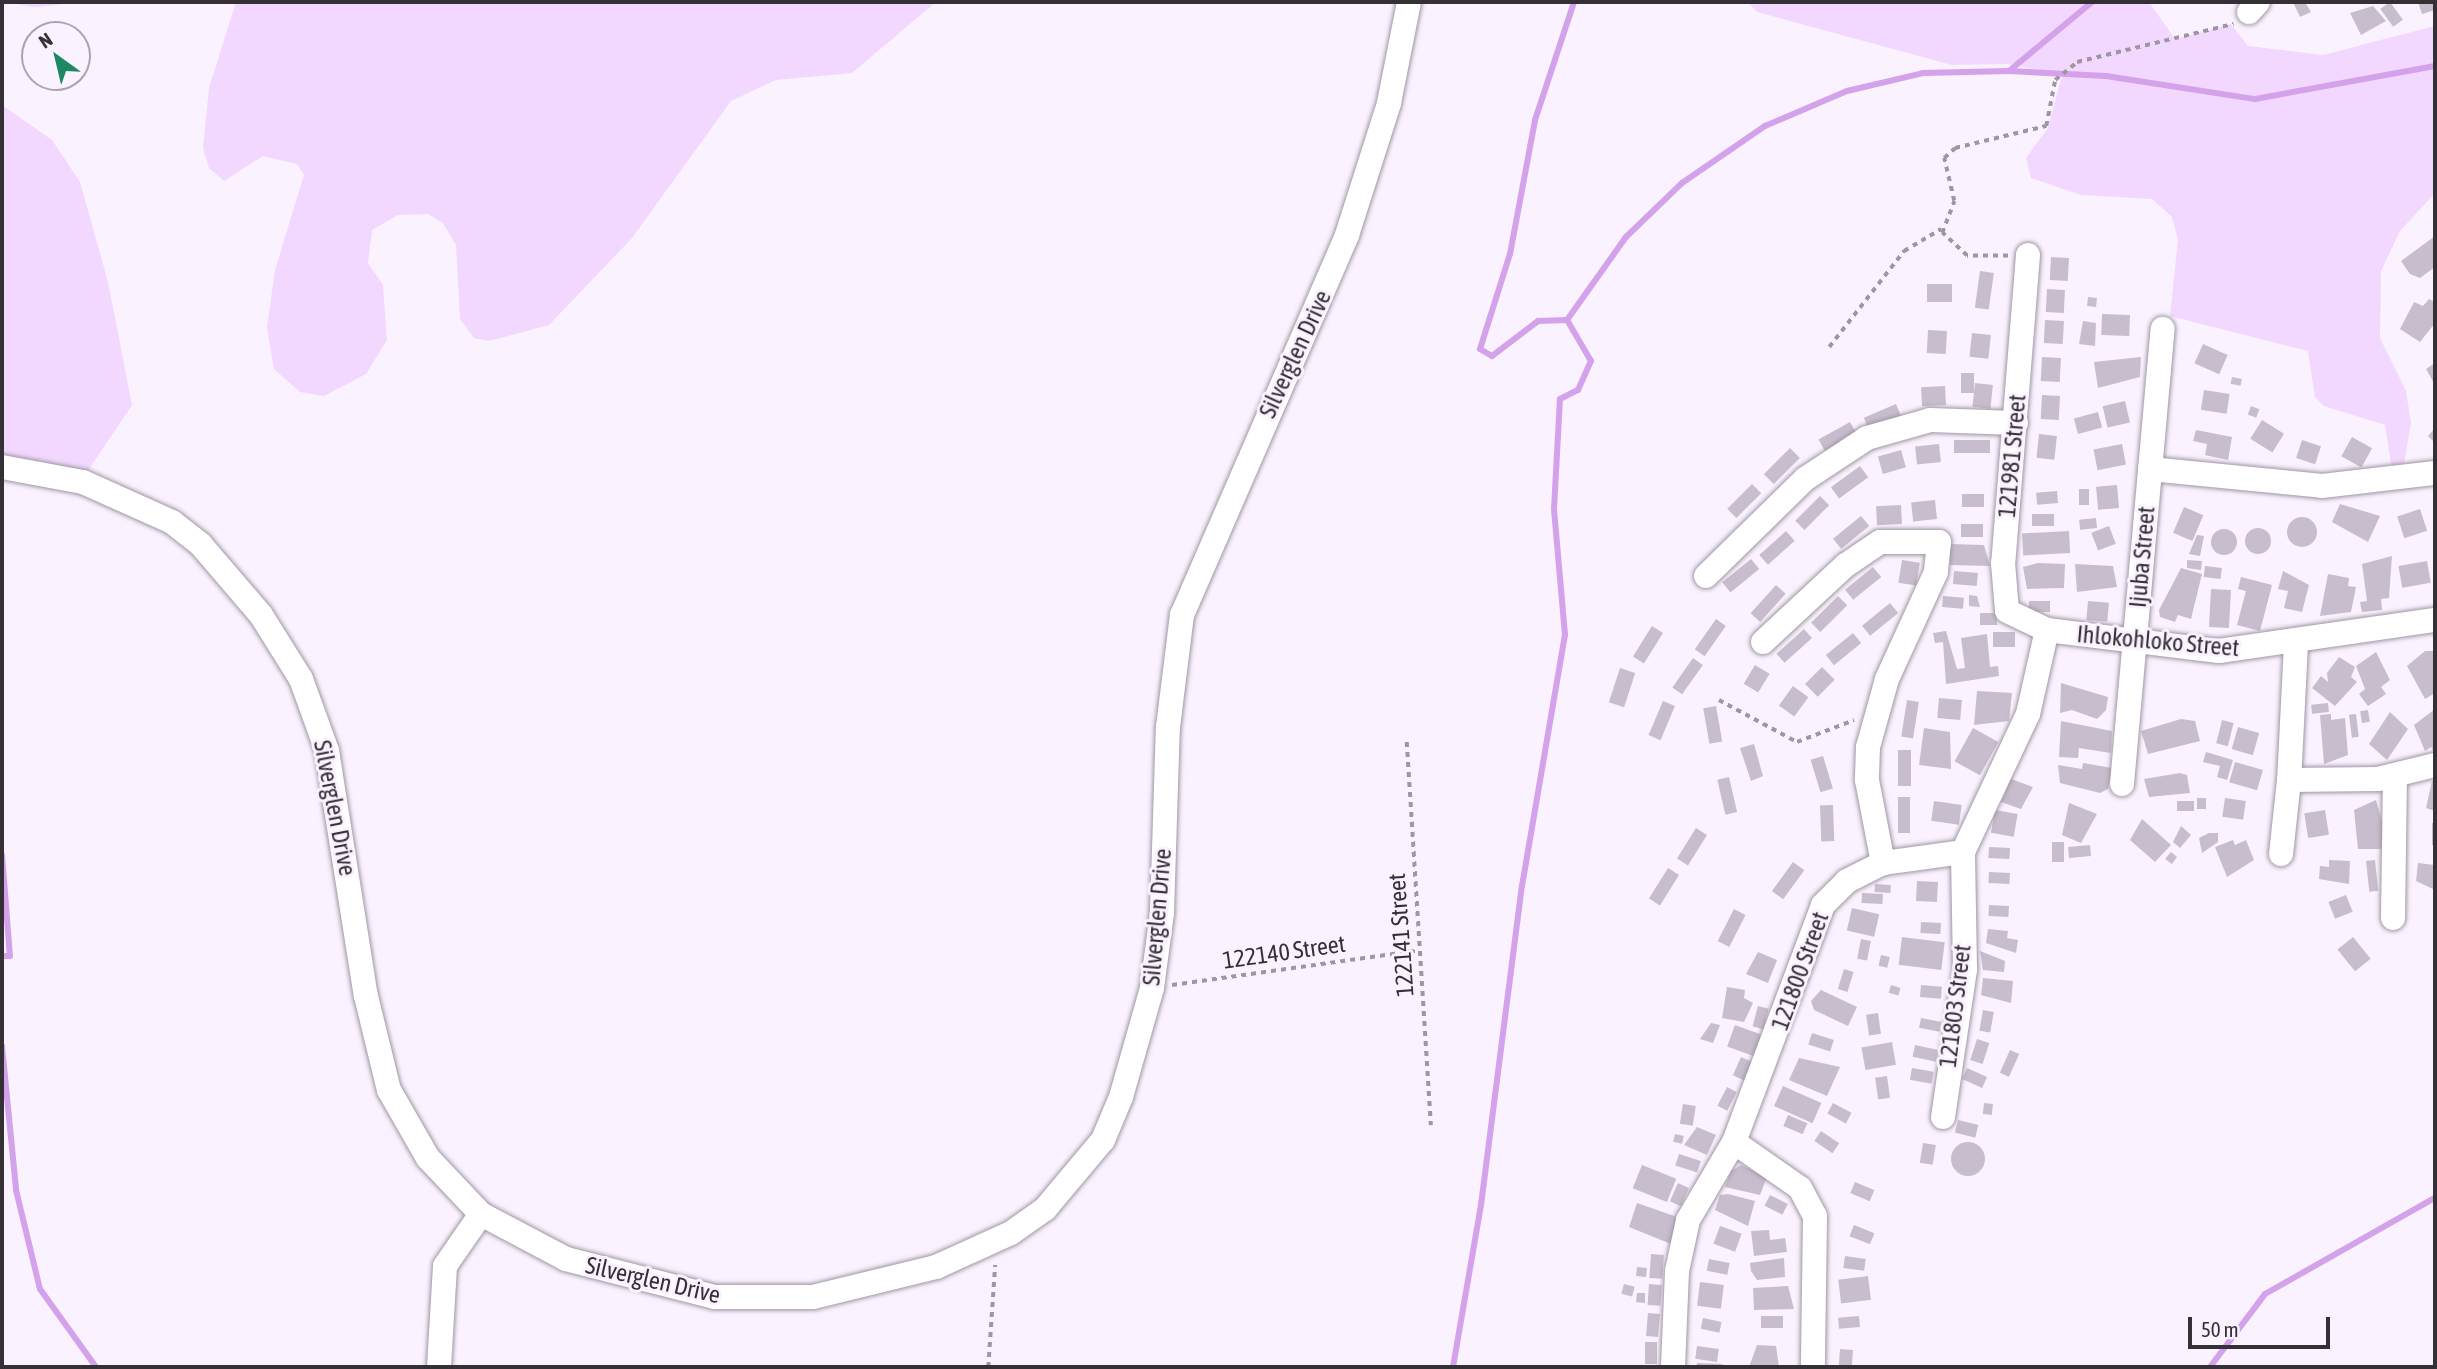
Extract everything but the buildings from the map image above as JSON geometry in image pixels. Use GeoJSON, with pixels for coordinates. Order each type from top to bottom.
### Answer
{"type":"FeatureCollection","features":[{"type":"Feature","properties":{"kind":"street","name":"Silverglen Drive"},"geometry":{"type":"LineString","coordinates":[[2,467],[83,482],[172,522],[261,615],[301,679],[327,751],[366,996],[389,1090],[428,1158],[481,1214],[546,1251],[635,1281],[766,1301],[889,1282],[996,1240],[1045,1209],[1102,1140],[1152,988],[1162,913],[1171,682],[1182,615],[1343,245],[1389,103],[1409,2]]}},
{"type":"Feature","properties":{"kind":"street","name":"121981 Street"},"geometry":{"type":"LineString","coordinates":[[2028,256],[2001,597],[2012,615],[2047,630]]}},
{"type":"Feature","properties":{"kind":"street","name":"Ijuba Street"},"geometry":{"type":"LineString","coordinates":[[2122,784],[2164,329]]}},
{"type":"Feature","properties":{"kind":"street"},"geometry":{"type":"LineString","coordinates":[[1706,576],[1805,479],[1867,438],[1930,420],[2016,423]]}},
{"type":"Feature","properties":{"kind":"street"},"geometry":{"type":"LineString","coordinates":[[2150,469],[2322,486],[2435,473]]}},
{"type":"Feature","properties":{"kind":"street"},"geometry":{"type":"LineString","coordinates":[[1763,642],[1846,565],[1880,542],[1939,542],[1936,572],[1875,711],[1867,780],[1883,863]]}},
{"type":"Feature","properties":{"kind":"street","name":"Ihlokohloko Street"},"geometry":{"type":"LineString","coordinates":[[2047,630],[2135,643],[2219,651],[2297,644],[2435,620]]}},
{"type":"Feature","properties":{"kind":"street"},"geometry":{"type":"LineString","coordinates":[[1962,852],[2028,714],[2047,630]]}},
{"type":"Feature","properties":{"kind":"street"},"geometry":{"type":"LineString","coordinates":[[2281,854],[2289,780],[2297,644]]}},
{"type":"Feature","properties":{"kind":"street"},"geometry":{"type":"LineString","coordinates":[[2289,780],[2395,776],[2435,765]]}},
{"type":"Feature","properties":{"kind":"street"},"geometry":{"type":"LineString","coordinates":[[2393,918],[2395,776]]}},
{"type":"Feature","properties":{"kind":"street","name":"121800 Street"},"geometry":{"type":"LineString","coordinates":[[1673,1367],[1682,1239],[1694,1206],[1734,1142],[1823,905],[1847,881],[1883,863],[1962,852]]}},
{"type":"Feature","properties":{"kind":"street","name":"121803 Street"},"geometry":{"type":"LineString","coordinates":[[1943,1117],[1965,969],[1962,852]]}},
{"type":"Feature","properties":{"kind":"street"},"geometry":{"type":"LineString","coordinates":[[1734,1142],[1800,1188],[1815,1216],[1813,1367]]}},
{"type":"Feature","properties":{"kind":"street"},"geometry":{"type":"LineString","coordinates":[[439,1367],[444,1266],[481,1214]]}},
{"type":"Feature","properties":{"kind":"path"},"geometry":{"type":"LineString","coordinates":[[1829,347],[1904,251],[1942,229],[1954,201],[1944,158],[1955,148],[2046,126],[2055,80],[2066,68],[2208,33],[2254,7]]}},
{"type":"Feature","properties":{"kind":"path"},"geometry":{"type":"LineString","coordinates":[[1942,229],[1967,256],[2028,256]]}},
{"type":"Feature","properties":{"kind":"path"},"geometry":{"type":"LineString","coordinates":[[1719,700],[1797,742],[1875,711]]}},
{"type":"Feature","properties":{"kind":"path","name":"122141 Street"},"geometry":{"type":"LineString","coordinates":[[1407,742],[1431,1125]]}},
{"type":"Feature","properties":{"kind":"path","name":"122140 Street"},"geometry":{"type":"LineString","coordinates":[[1152,988],[1420,950]]}},
{"type":"Feature","properties":{"kind":"path"},"geometry":{"type":"LineString","coordinates":[[988,1367],[996,1240]]}},
{"type":"Feature","properties":{"kind":"shaded area"},"geometry":{"type":"Polygon","coordinates":[[[2,2],[84,2],[35,7],[2,2]]]}},
{"type":"Feature","properties":{"kind":"shaded area"},"geometry":{"type":"Polygon","coordinates":[[[236,2],[936,2],[852,73],[776,80],[731,101],[632,238],[549,325],[489,341],[474,338],[460,319],[456,245],[443,223],[428,214],[398,215],[372,230],[368,263],[383,285],[387,340],[366,374],[324,396],[300,392],[274,369],[267,328],[275,270],[304,175],[297,164],[263,156],[224,181],[209,168],[203,148],[209,88],[236,2]]]}},
{"type":"Feature","properties":{"kind":"shaded area"},"geometry":{"type":"Polygon","coordinates":[[[1748,2],[2149,2],[2175,39],[2231,24],[2248,46],[2323,55],[2435,26],[2435,193],[2400,231],[2381,271],[2380,338],[2406,391],[2411,423],[2402,476],[2393,477],[2385,425],[2324,406],[2315,397],[2308,351],[2170,316],[2178,240],[2172,217],[2152,199],[2081,195],[2031,178],[2026,158],[2048,128],[2062,75],[2008,64],[1952,65],[1757,12],[1748,2]]]}},
{"type":"Feature","properties":{"kind":"shaded area"},"geometry":{"type":"Polygon","coordinates":[[[2,105],[52,140],[80,182],[108,282],[132,405],[81,481],[2,466],[2,105]]]}},
{"type":"Feature","properties":{"kind":"waterway"},"geometry":{"type":"LineString","coordinates":[[1453,1367],[1481,1205],[1522,886],[1565,635],[1554,509],[1560,399],[1578,390],[1591,361],[1567,320],[1538,321],[1492,356],[1480,349],[1510,254],[1535,120],[1574,2]]}},
{"type":"Feature","properties":{"kind":"waterway"},"geometry":{"type":"LineString","coordinates":[[2009,71],[2092,2]]}},
{"type":"Feature","properties":{"kind":"waterway"},"geometry":{"type":"LineString","coordinates":[[1567,320],[1626,237],[1682,183],[1765,126],[1847,91],[1923,73],[2009,71],[2106,76],[2255,99],[2435,66]]}},
{"type":"Feature","properties":{"kind":"waterway"},"geometry":{"type":"LineString","coordinates":[[2,855],[10,956],[2,956]]}},
{"type":"Feature","properties":{"kind":"waterway"},"geometry":{"type":"LineString","coordinates":[[2,1046],[16,1190],[40,1289],[96,1367]]}},
{"type":"Feature","properties":{"kind":"waterway"},"geometry":{"type":"LineString","coordinates":[[2210,1367],[2265,1294],[2435,1198]]}}]}
